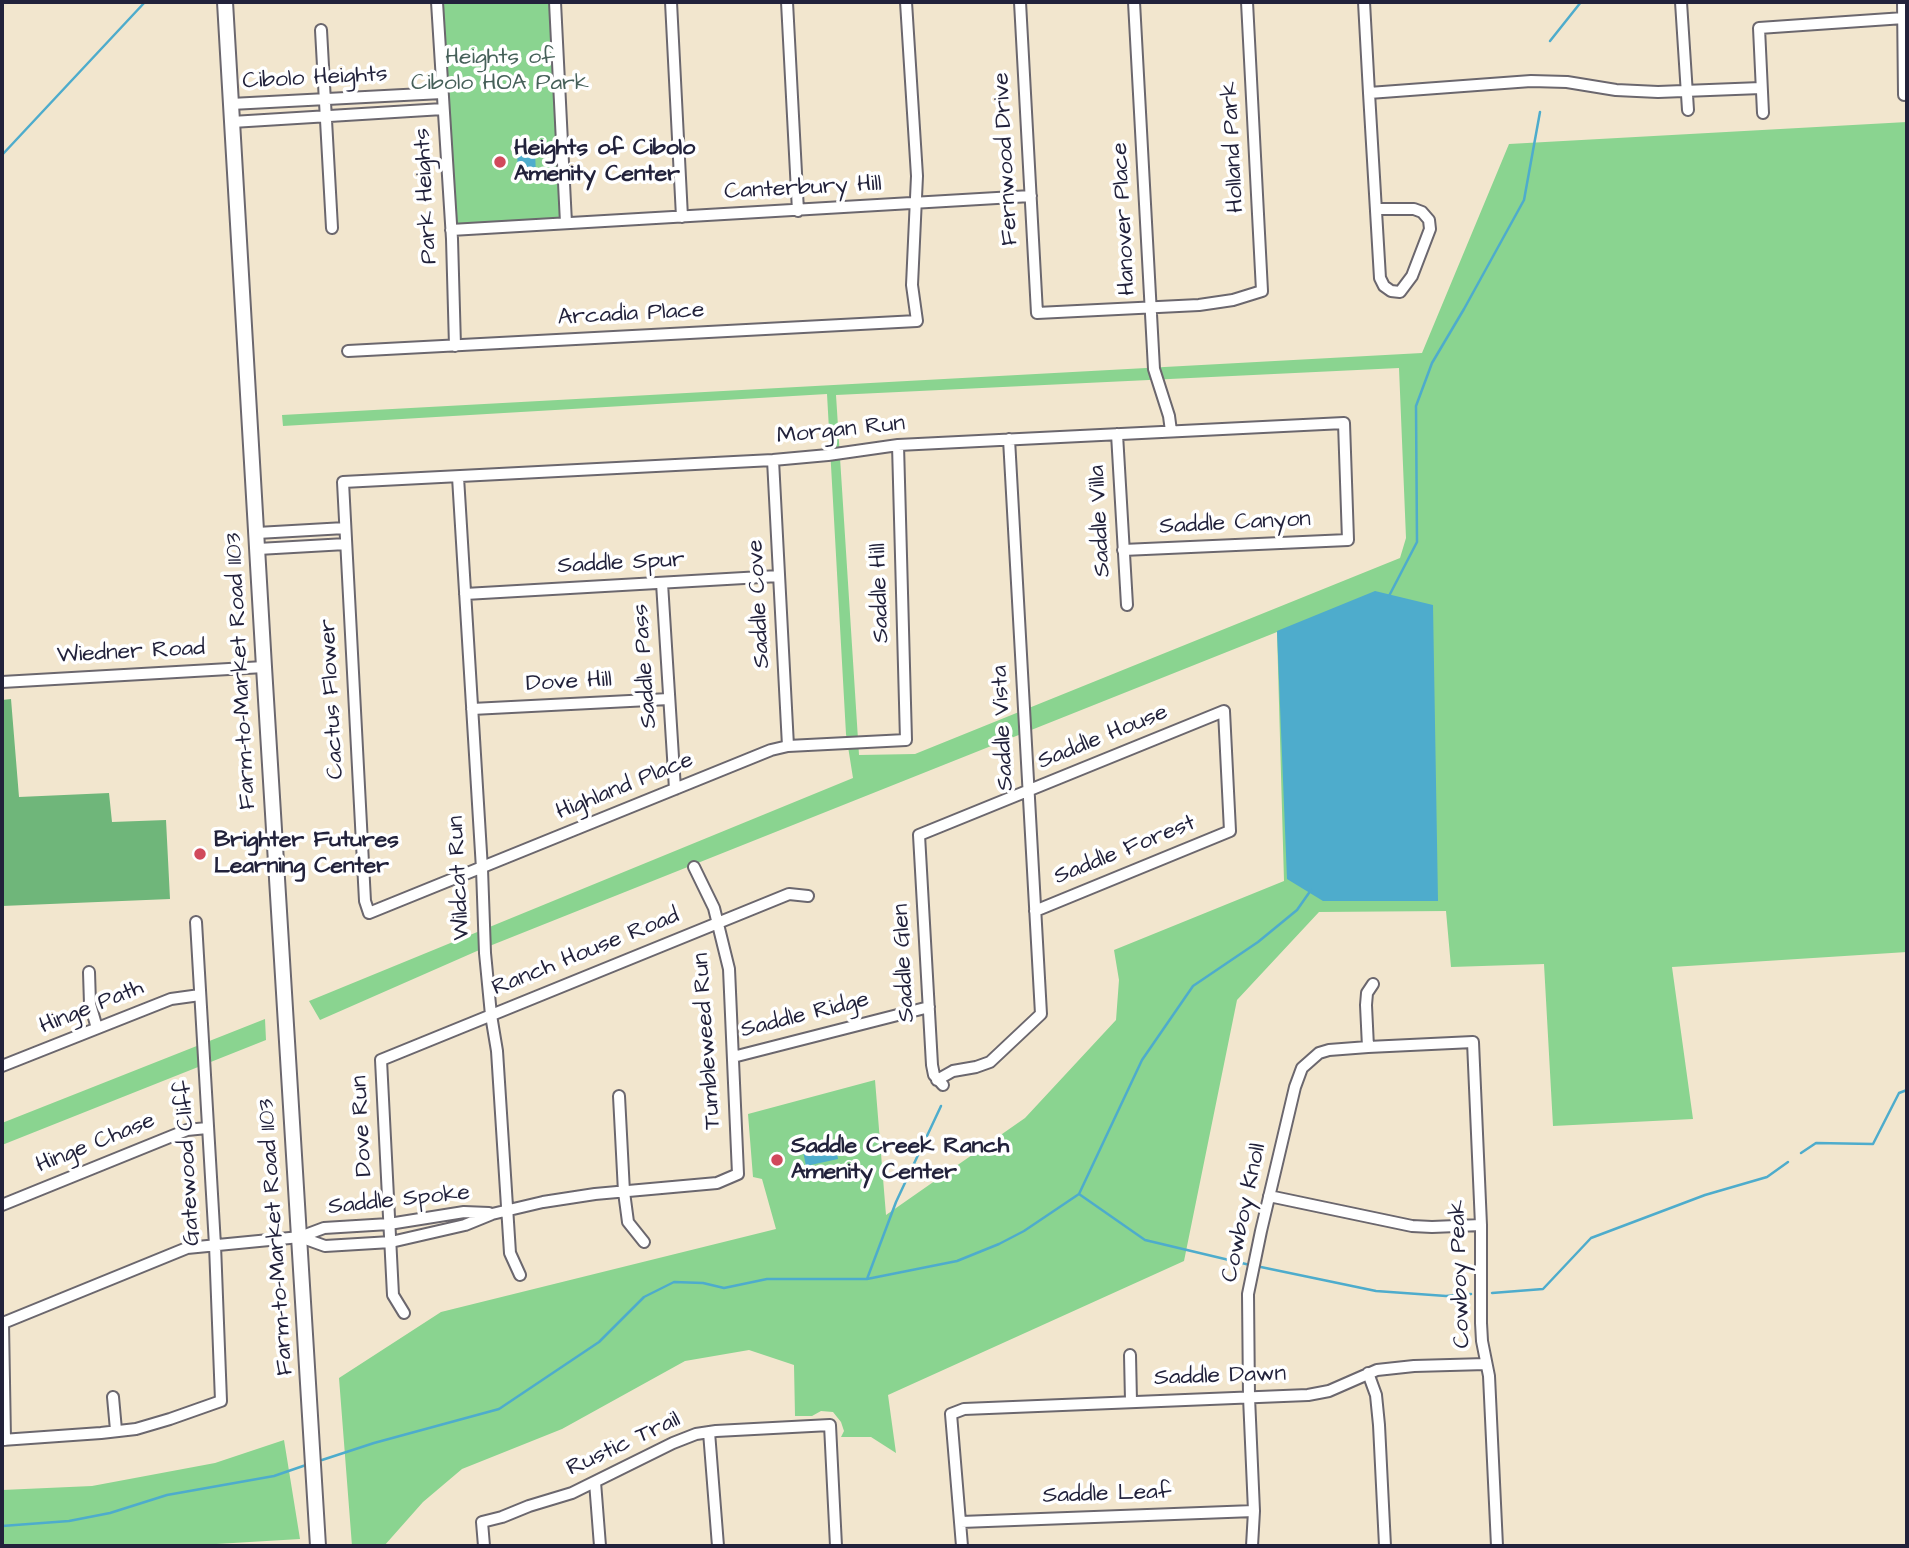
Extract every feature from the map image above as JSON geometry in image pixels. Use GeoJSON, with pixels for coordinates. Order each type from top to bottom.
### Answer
{"type":"FeatureCollection","features":[{"type":"Feature","properties":{"kind":"main road","name":"Farm-to-Market Road 1103"},"geometry":{"type":"LineString","coordinates":[[225,2],[318,1546]]}},
{"type":"Feature","properties":{"kind":"street","name":"Park Heights"},"geometry":{"type":"LineString","coordinates":[[437,2],[452,230],[455,346]]}},
{"type":"Feature","properties":{"kind":"street"},"geometry":{"type":"LineString","coordinates":[[555,2],[566,223]]}},
{"type":"Feature","properties":{"kind":"street"},"geometry":{"type":"LineString","coordinates":[[671,2],[682,217]]}},
{"type":"Feature","properties":{"kind":"street"},"geometry":{"type":"LineString","coordinates":[[787,2],[798,211]]}},
{"type":"Feature","properties":{"kind":"street"},"geometry":{"type":"LineString","coordinates":[[905,2],[917,204]]}},
{"type":"Feature","properties":{"kind":"street","name":"Fernwood Drive"},"geometry":{"type":"LineString","coordinates":[[1020,2],[1037,313],[1151,307]]}},
{"type":"Feature","properties":{"kind":"street","name":"Hanover Place"},"geometry":{"type":"LineString","coordinates":[[1135,2],[1155,374],[1169,416],[1171,431]]}},
{"type":"Feature","properties":{"kind":"street","name":"Holland Park"},"geometry":{"type":"LineString","coordinates":[[1151,307],[1223,302],[1262,291],[1247,2]]}},
{"type":"Feature","properties":{"kind":"street"},"geometry":{"type":"LineString","coordinates":[[1364,2],[1369,93],[1380,278],[1384,286],[1391,291],[1400,292],[1412,276],[1430,229],[1429,220],[1422,212],[1414,209],[1376,209]]}},
{"type":"Feature","properties":{"kind":"street"},"geometry":{"type":"LineString","coordinates":[[1681,2],[1688,110]]}},
{"type":"Feature","properties":{"kind":"street"},"geometry":{"type":"LineString","coordinates":[[1903,2],[1903,95]]}},
{"type":"Feature","properties":{"kind":"street"},"geometry":{"type":"LineString","coordinates":[[1763,113],[1759,28],[1903,18]]}},
{"type":"Feature","properties":{"kind":"street"},"geometry":{"type":"LineString","coordinates":[[321,30],[332,228]]}},
{"type":"Feature","properties":{"kind":"street"},"geometry":{"type":"LineString","coordinates":[[1369,93],[1531,81],[1567,82],[1616,90],[1658,92],[1761,88]]}},
{"type":"Feature","properties":{"kind":"street","name":"Cibolo Heights"},"geometry":{"type":"LineString","coordinates":[[231,104],[442,93]]}},
{"type":"Feature","properties":{"kind":"street","name":"Cibolo Heights"},"geometry":{"type":"LineString","coordinates":[[232,122],[443,109]]}},
{"type":"Feature","properties":{"kind":"street","name":"Canterbury Hill"},"geometry":{"type":"LineString","coordinates":[[452,230],[1031,197]]}},
{"type":"Feature","properties":{"kind":"street","name":"Arcadia Place"},"geometry":{"type":"LineString","coordinates":[[348,351],[917,321],[912,285],[917,204]]}},
{"type":"Feature","properties":{"kind":"street","name":"Morgan Run"},"geometry":{"type":"LineString","coordinates":[[343,482],[773,460],[828,456],[898,445],[1345,422],[1348,540]]}},
{"type":"Feature","properties":{"kind":"street","name":"Saddle Villa"},"geometry":{"type":"LineString","coordinates":[[1117,434],[1127,605]]}},
{"type":"Feature","properties":{"kind":"street","name":"Saddle Vista"},"geometry":{"type":"LineString","coordinates":[[940,1082],[953,1071],[990,1062],[1041,1014],[1009,439]]}},
{"type":"Feature","properties":{"kind":"street","name":"Saddle Hill"},"geometry":{"type":"LineString","coordinates":[[898,445],[906,740]]}},
{"type":"Feature","properties":{"kind":"street","name":"Saddle Cove"},"geometry":{"type":"LineString","coordinates":[[773,460],[788,746]]}},
{"type":"Feature","properties":{"kind":"street","name":"Wildcat Run"},"geometry":{"type":"LineString","coordinates":[[458,477],[485,953],[497,1051],[510,1253],[520,1275]]}},
{"type":"Feature","properties":{"kind":"street","name":"Cactus Flower"},"geometry":{"type":"LineString","coordinates":[[343,482],[365,901],[369,913]]}},
{"type":"Feature","properties":{"kind":"street"},"geometry":{"type":"LineString","coordinates":[[257,533],[345,528]]}},
{"type":"Feature","properties":{"kind":"street","name":"Saddle Canyon"},"geometry":{"type":"LineString","coordinates":[[1123,550],[1348,540]]}},
{"type":"Feature","properties":{"kind":"street"},"geometry":{"type":"LineString","coordinates":[[258,549],[346,544]]}},
{"type":"Feature","properties":{"kind":"street","name":"Saddle Spur"},"geometry":{"type":"LineString","coordinates":[[465,594],[779,576]]}},
{"type":"Feature","properties":{"kind":"street","name":"Saddle Pass"},"geometry":{"type":"LineString","coordinates":[[662,583],[675,789]]}},
{"type":"Feature","properties":{"kind":"street","name":"Wiedner Road"},"geometry":{"type":"LineString","coordinates":[[2,682],[264,667]]}},
{"type":"Feature","properties":{"kind":"street","name":"Dove Hill"},"geometry":{"type":"LineString","coordinates":[[472,709],[669,699]]}},
{"type":"Feature","properties":{"kind":"street","name":"Saddle House"},"geometry":{"type":"LineString","coordinates":[[919,835],[1224,711],[1230,831]]}},
{"type":"Feature","properties":{"kind":"street","name":"Highland Place"},"geometry":{"type":"LineString","coordinates":[[369,913],[771,750],[788,746],[906,740]]}},
{"type":"Feature","properties":{"kind":"street","name":"Saddle Forest"},"geometry":{"type":"LineString","coordinates":[[1035,911],[1230,831]]}},
{"type":"Feature","properties":{"kind":"street","name":"Saddle Glen"},"geometry":{"type":"LineString","coordinates":[[919,835],[932,1065],[934,1075],[940,1082]]}},
{"type":"Feature","properties":{"kind":"street","name":"Tumbleweed Run"},"geometry":{"type":"LineString","coordinates":[[694,867],[714,908],[729,969],[738,1174]]}},
{"type":"Feature","properties":{"kind":"street","name":"Ranch House Road"},"geometry":{"type":"LineString","coordinates":[[381,1060],[789,894],[808,896]]}},
{"type":"Feature","properties":{"kind":"street","name":"Gatewood Cliff"},"geometry":{"type":"LineString","coordinates":[[116,1430],[136,1429],[158,1423],[221,1401],[215,1245],[196,922]]}},
{"type":"Feature","properties":{"kind":"street"},"geometry":{"type":"LineString","coordinates":[[89,972],[90,1004],[97,1028]]}},
{"type":"Feature","properties":{"kind":"street"},"geometry":{"type":"LineString","coordinates":[[1368,1046],[1366,1005],[1367,993],[1373,984]]}},
{"type":"Feature","properties":{"kind":"street","name":"Hinge Path"},"geometry":{"type":"LineString","coordinates":[[2,1066],[171,999],[200,995]]}},
{"type":"Feature","properties":{"kind":"street","name":"Saddle Ridge"},"geometry":{"type":"LineString","coordinates":[[733,1057],[929,1007]]}},
{"type":"Feature","properties":{"kind":"street","name":"Cowboy Knoll"},"geometry":{"type":"LineString","coordinates":[[1252,1546],[1254,1511],[1248,1397],[1248,1294],[1294,1087],[1302,1068],[1319,1053],[1368,1046],[1473,1042]]}},
{"type":"Feature","properties":{"kind":"street","name":"Cowboy Peak"},"geometry":{"type":"LineString","coordinates":[[1473,1042],[1481,1224],[1481,1323],[1489,1376],[1497,1546]]}},
{"type":"Feature","properties":{"kind":"street","name":"Dove Run"},"geometry":{"type":"LineString","coordinates":[[381,1060],[393,1295],[404,1313]]}},
{"type":"Feature","properties":{"kind":"street"},"geometry":{"type":"LineString","coordinates":[[620,1096],[628,1222],[644,1242]]}},
{"type":"Feature","properties":{"kind":"street","name":"Hinge Chase"},"geometry":{"type":"LineString","coordinates":[[2,1205],[187,1130],[207,1128]]}},
{"type":"Feature","properties":{"kind":"street","name":"Saddle Spoke"},"geometry":{"type":"LineString","coordinates":[[300,1237],[324,1246],[391,1242],[466,1225],[492,1213],[556,1200],[718,1183],[738,1174]]}},
{"type":"Feature","properties":{"kind":"street"},"geometry":{"type":"LineString","coordinates":[[1269,1196],[1412,1226],[1481,1224]]}},
{"type":"Feature","properties":{"kind":"street","name":"Saddle Spoke"},"geometry":{"type":"LineString","coordinates":[[300,1237],[324,1228],[389,1224],[464,1212],[492,1213]]}},
{"type":"Feature","properties":{"kind":"street"},"geometry":{"type":"LineString","coordinates":[[113,1397],[116,1430],[4,1440],[3,1323],[187,1248],[300,1237]]}},
{"type":"Feature","properties":{"kind":"street"},"geometry":{"type":"LineString","coordinates":[[1129,1355],[1131,1401]]}},
{"type":"Feature","properties":{"kind":"street","name":"Saddle Dawn"},"geometry":{"type":"LineString","coordinates":[[961,1522],[951,1414],[964,1409],[1319,1394],[1368,1373],[1387,1368],[1486,1364]]}},
{"type":"Feature","properties":{"kind":"street"},"geometry":{"type":"LineString","coordinates":[[1368,1373],[1376,1395],[1379,1425],[1385,1546]]}},
{"type":"Feature","properties":{"kind":"street","name":"Rustic Trail"},"geometry":{"type":"LineString","coordinates":[[484,1546],[482,1522],[572,1493],[696,1434],[830,1425],[836,1546]]}},
{"type":"Feature","properties":{"kind":"street"},"geometry":{"type":"LineString","coordinates":[[709,1432],[718,1546]]}},
{"type":"Feature","properties":{"kind":"street"},"geometry":{"type":"LineString","coordinates":[[595,1482],[600,1546]]}},
{"type":"Feature","properties":{"kind":"street","name":"Saddle Leaf"},"geometry":{"type":"LineString","coordinates":[[961,1522],[1254,1511]]}},
{"type":"Feature","properties":{"kind":"street"},"geometry":{"type":"LineString","coordinates":[[961,1522],[961,1546]]}},
{"type":"Feature","properties":{"kind":"green space","name":"Heights of Cibolo HOA Park"},"geometry":{"type":"Polygon","coordinates":[[[437,2],[555,2],[566,223],[451,230],[437,2]]]}},
{"type":"Feature","properties":{"kind":"green space"},"geometry":{"type":"Polygon","coordinates":[[[1907,122],[1907,952],[1672,967],[1693,1119],[1553,1126],[1544,964],[1451,967],[1446,911],[1319,912],[1237,1000],[1184,1261],[888,1395],[896,1453],[871,1437],[841,1437],[844,1431],[833,1412],[821,1411],[812,1416],[795,1416],[794,1365],[749,1350],[685,1361],[562,1429],[462,1469],[423,1502],[384,1546],[352,1546],[339,1378],[441,1312],[776,1229],[762,1179],[753,1177],[748,1114],[875,1080],[886,1215],[1025,1118],[1116,1020],[1119,980],[1114,950],[1284,881],[1277,632],[477,951],[320,1020],[309,1001],[853,778],[846,734],[827,394],[283,426],[282,415],[1422,353],[1509,144],[1907,122]],[[1399,368],[836,395],[859,755],[915,754],[1400,558],[1406,538],[1399,368]]]}},
{"type":"Feature","properties":{"kind":"green space"},"geometry":{"type":"Polygon","coordinates":[[[11,699],[19,797],[109,793],[112,822],[166,820],[170,899],[2,906],[2,700],[11,699]]]}},
{"type":"Feature","properties":{"kind":"green space"},"geometry":{"type":"Polygon","coordinates":[[[265,1019],[266,1040],[2,1145],[2,1123],[265,1019]]]}},
{"type":"Feature","properties":{"kind":"green space"},"geometry":{"type":"Polygon","coordinates":[[[284,1440],[300,1539],[183,1546],[2,1546],[2,1490],[92,1486],[215,1463],[284,1440]]]}},
{"type":"Feature","properties":{"kind":"water"},"geometry":{"type":"Polygon","coordinates":[[[517,149],[535,149],[536,177],[518,178],[517,149]]]}},
{"type":"Feature","properties":{"kind":"water"},"geometry":{"type":"Polygon","coordinates":[[[1375,591],[1433,605],[1438,901],[1323,901],[1287,879],[1277,631],[1375,591]]]}},
{"type":"Feature","properties":{"kind":"water"},"geometry":{"type":"Polygon","coordinates":[[[835,1141],[838,1159],[806,1166],[802,1146],[835,1141]]]}},
{"type":"Feature","properties":{"kind":"waterway"},"geometry":{"type":"LineString","coordinates":[[2,155],[145,2]]}},
{"type":"Feature","properties":{"kind":"waterway"},"geometry":{"type":"LineString","coordinates":[[1550,41],[1581,2]]}},
{"type":"Feature","properties":{"kind":"waterway"},"geometry":{"type":"LineString","coordinates":[[1389,596],[1417,542],[1416,406],[1432,363],[1524,200],[1540,112]]}},
{"type":"Feature","properties":{"kind":"waterway"},"geometry":{"type":"LineString","coordinates":[[322,1460],[499,1409],[599,1342],[644,1297],[674,1282],[703,1283],[724,1288],[767,1279],[867,1279],[957,1261],[1024,1231],[1079,1194],[1142,1060],[1193,986],[1258,942],[1297,910],[1311,890]]}},
{"type":"Feature","properties":{"kind":"waterway"},"geometry":{"type":"LineString","coordinates":[[1801,1153],[1816,1143],[1873,1144],[1899,1093],[1907,1090]]}},
{"type":"Feature","properties":{"kind":"waterway"},"geometry":{"type":"LineString","coordinates":[[867,1279],[896,1202],[941,1106]]}},
{"type":"Feature","properties":{"kind":"waterway"},"geometry":{"type":"LineString","coordinates":[[1492,1293],[1543,1289],[1591,1238],[1705,1195],[1767,1177],[1788,1162]]}},
{"type":"Feature","properties":{"kind":"waterway"},"geometry":{"type":"LineString","coordinates":[[1079,1194],[1145,1240],[1250,1265]]}},
{"type":"Feature","properties":{"kind":"waterway"},"geometry":{"type":"LineString","coordinates":[[1256,1266],[1376,1291],[1446,1296],[1471,1294]]}},
{"type":"Feature","properties":{"kind":"waterway"},"geometry":{"type":"LineString","coordinates":[[2,1526],[69,1521],[110,1513],[167,1495],[274,1476],[306,1465]]}},
{"type":"Feature","properties":{"kind":"place","name":"Heights of Cibolo Amenity Center"},"geometry":{"type":"Point","coordinates":[500,162]}},
{"type":"Feature","properties":{"kind":"place","name":"Brighter Futures Learning Center"},"geometry":{"type":"Point","coordinates":[200,854]}},
{"type":"Feature","properties":{"kind":"place","name":"Saddle Creek Ranch Amenity Center"},"geometry":{"type":"Point","coordinates":[777,1160]}}]}
